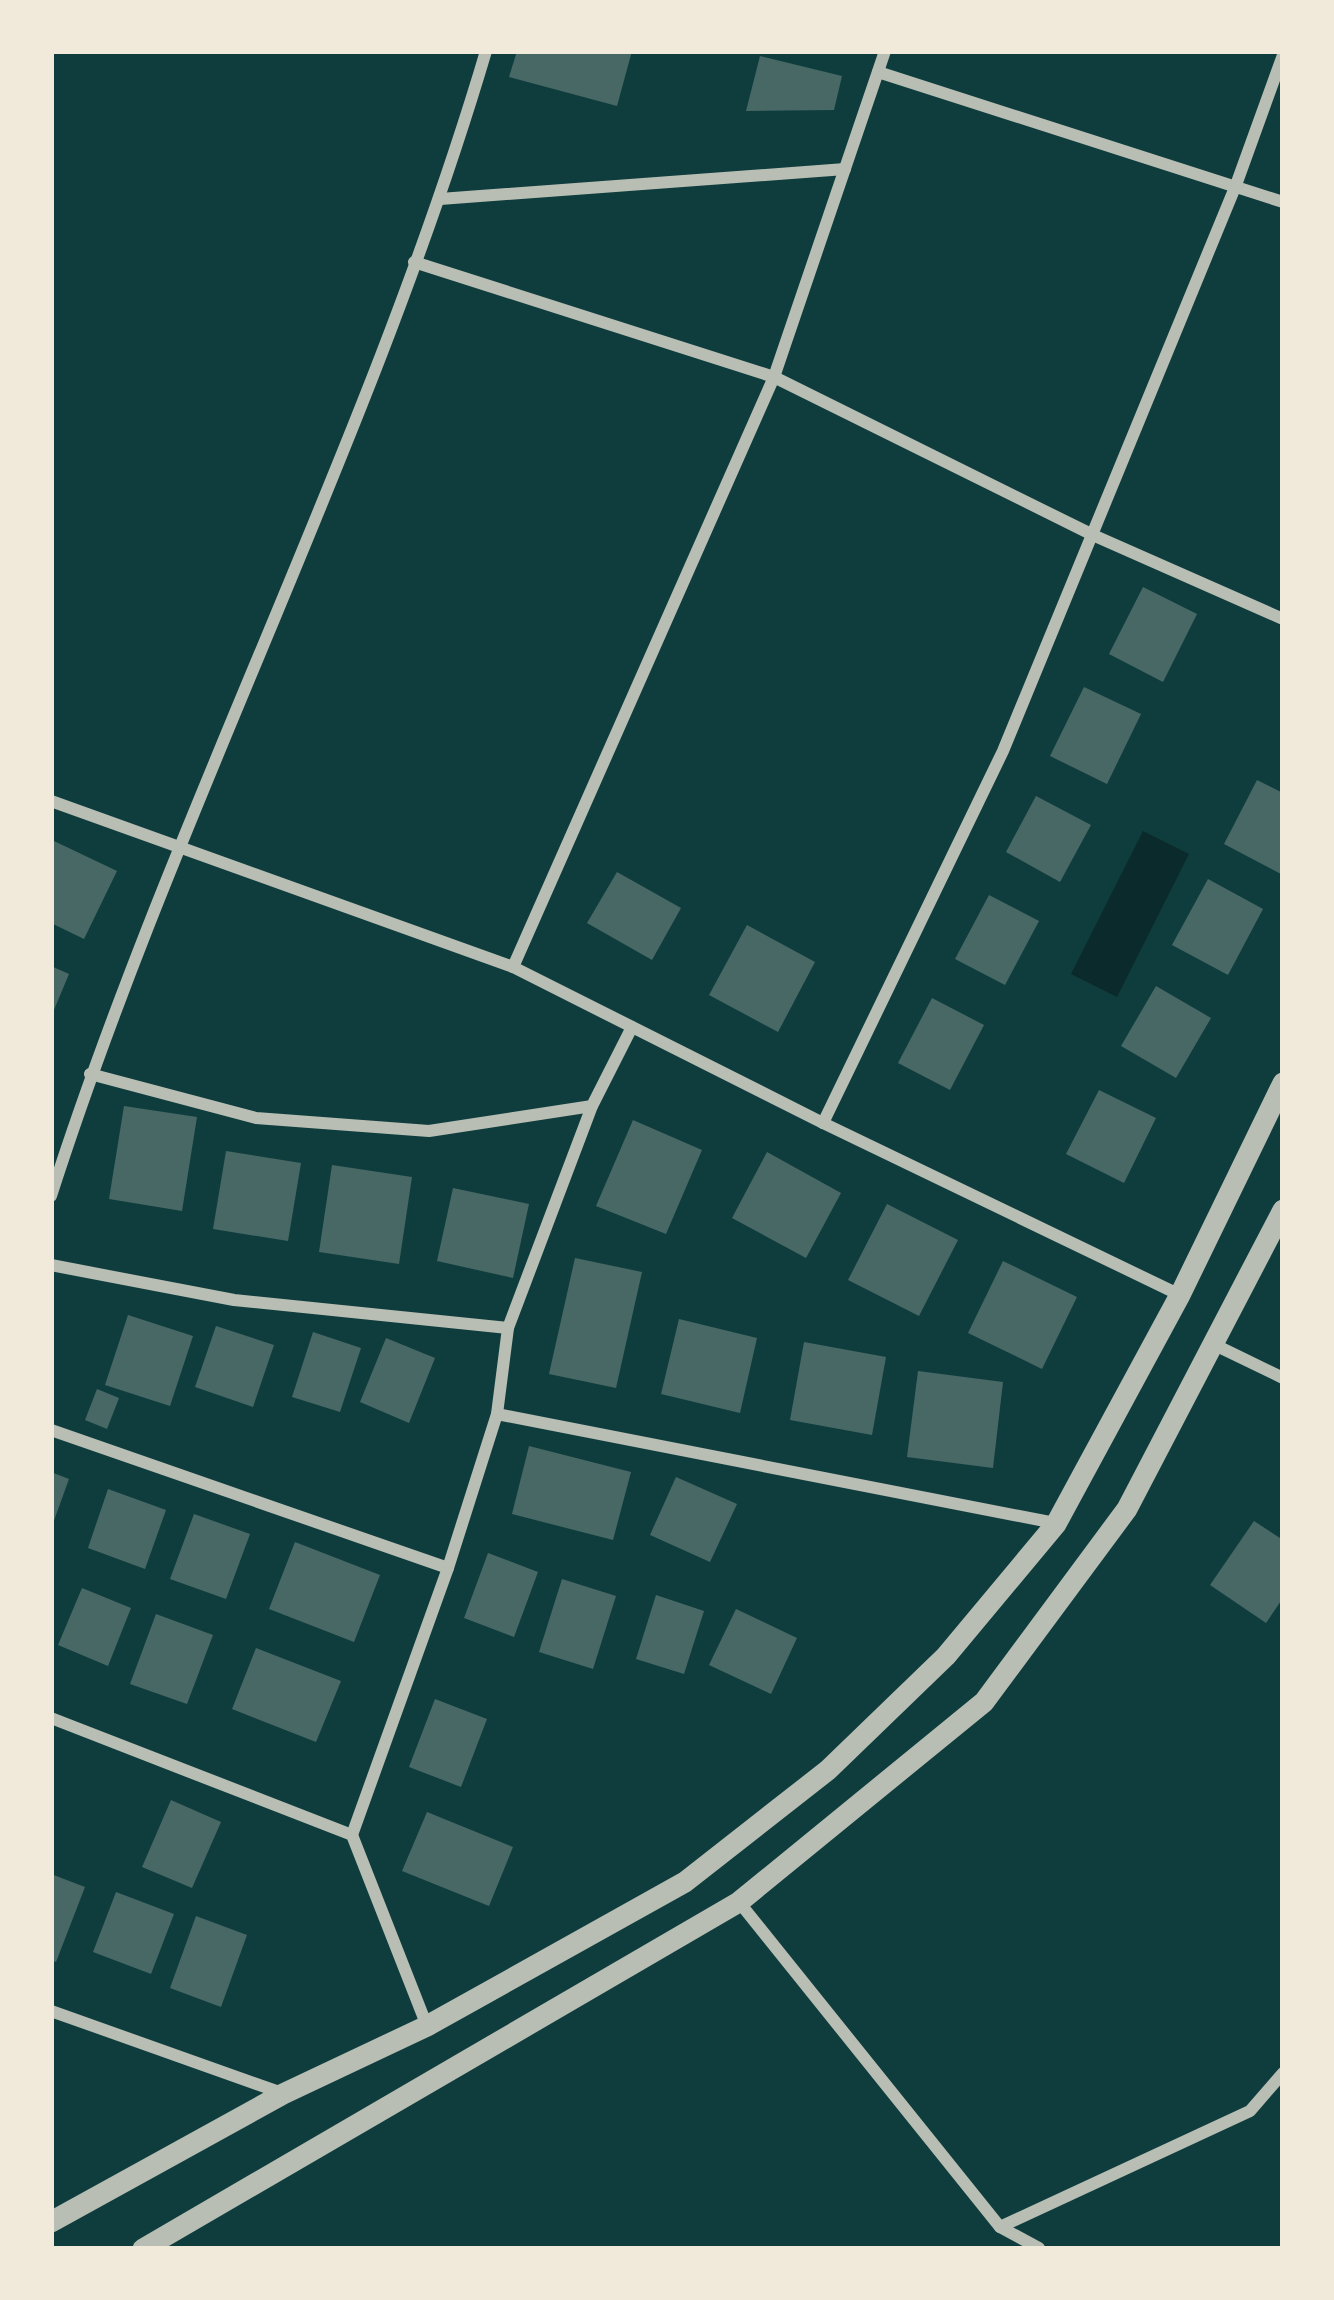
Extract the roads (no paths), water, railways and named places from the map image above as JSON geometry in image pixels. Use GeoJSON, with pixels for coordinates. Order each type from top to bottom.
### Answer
{"type":"FeatureCollection","features":[{"type":"Feature","properties":{"kind":"street"},"geometry":{"type":"LineString","coordinates":[[51,1196],[90,1074],[319,513],[440,199],[486,51]]}},
{"type":"Feature","properties":{"kind":"street"},"geometry":{"type":"LineString","coordinates":[[513,967],[774,377],[885,51]]}},
{"type":"Feature","properties":{"kind":"street"},"geometry":{"type":"LineString","coordinates":[[823,1123],[1003,751],[1095,536],[1283,55]]}},
{"type":"Feature","properties":{"kind":"street"},"geometry":{"type":"LineString","coordinates":[[878,72],[1283,202]]}},
{"type":"Feature","properties":{"kind":"street"},"geometry":{"type":"LineString","coordinates":[[440,199],[845,169]]}},
{"type":"Feature","properties":{"kind":"street"},"geometry":{"type":"LineString","coordinates":[[414,262],[774,377],[1095,536],[1283,619]]}},
{"type":"Feature","properties":{"kind":"street"},"geometry":{"type":"LineString","coordinates":[[51,802],[513,967],[1180,1295]]}},
{"type":"Feature","properties":{"kind":"street"},"geometry":{"type":"LineString","coordinates":[[427,2026],[352,1834],[448,1568],[496,1414],[508,1328],[592,1106],[632,1028]]}},
{"type":"Feature","properties":{"kind":"street"},"geometry":{"type":"LineString","coordinates":[[90,1074],[256,1118],[429,1131],[592,1106]]}},
{"type":"Feature","properties":{"kind":"street"},"geometry":{"type":"LineString","coordinates":[[51,2222],[284,2094],[427,2026],[685,1882],[828,1770],[946,1655],[1056,1524],[1180,1295],[1283,1083]]}},
{"type":"Feature","properties":{"kind":"street"},"geometry":{"type":"LineString","coordinates":[[143,2249],[739,1902],[984,1702],[1127,1509],[1283,1210]]}},
{"type":"Feature","properties":{"kind":"street"},"geometry":{"type":"LineString","coordinates":[[51,1265],[234,1300],[508,1328]]}},
{"type":"Feature","properties":{"kind":"street"},"geometry":{"type":"LineString","coordinates":[[1215,1345],[1283,1378]]}},
{"type":"Feature","properties":{"kind":"street"},"geometry":{"type":"LineString","coordinates":[[496,1414],[1056,1524]]}},
{"type":"Feature","properties":{"kind":"street"},"geometry":{"type":"LineString","coordinates":[[51,1430],[448,1568]]}},
{"type":"Feature","properties":{"kind":"street"},"geometry":{"type":"LineString","coordinates":[[51,1718],[352,1834]]}},
{"type":"Feature","properties":{"kind":"street"},"geometry":{"type":"LineString","coordinates":[[739,1902],[1000,2227],[1040,2249]]}},
{"type":"Feature","properties":{"kind":"street"},"geometry":{"type":"LineString","coordinates":[[51,2011],[284,2094]]}},
{"type":"Feature","properties":{"kind":"street"},"geometry":{"type":"LineString","coordinates":[[1000,2227],[1250,2111],[1283,2073]]}},
{"type":"Feature","properties":{"kind":"water"},"geometry":{"type":"Polygon","coordinates":[[[1143,831],[1189,854],[1117,997],[1071,974],[1143,831]]]}}]}
